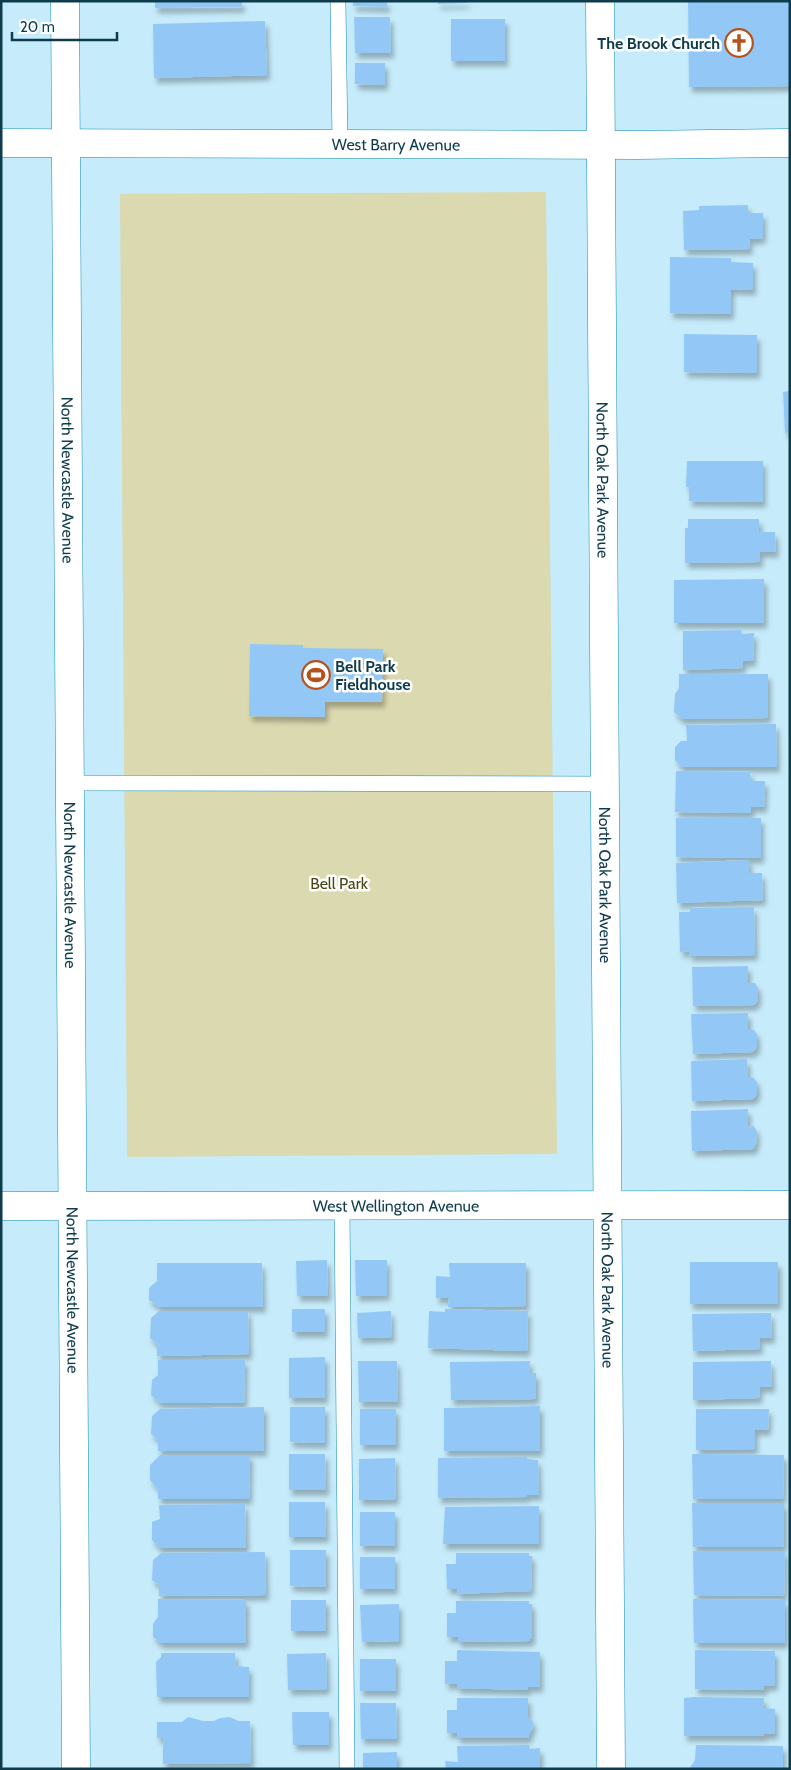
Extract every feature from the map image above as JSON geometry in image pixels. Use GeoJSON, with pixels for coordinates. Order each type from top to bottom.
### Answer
{"type":"FeatureCollection","features":[{"type":"Feature","properties":{"kind":"street","name":"North Newcastle Avenue"},"geometry":{"type":"LineString","coordinates":[[65,1],[76,1769]]}},
{"type":"Feature","properties":{"kind":"street","name":"North Oak Park Avenue"},"geometry":{"type":"LineString","coordinates":[[600,1],[610,1769]]}},
{"type":"Feature","properties":{"kind":"street","name":"West Barry Avenue"},"geometry":{"type":"LineString","coordinates":[[1,143],[790,143]]}},
{"type":"Feature","properties":{"kind":"street","name":"West Wellington Avenue"},"geometry":{"type":"LineString","coordinates":[[1,1206],[790,1205]]}},
{"type":"Feature","properties":{"kind":"lane"},"geometry":{"type":"LineString","coordinates":[[338,1],[340,144]]}},
{"type":"Feature","properties":{"kind":"lane"},"geometry":{"type":"LineString","coordinates":[[70,783],[605,784]]}},
{"type":"Feature","properties":{"kind":"lane"},"geometry":{"type":"LineString","coordinates":[[342,1206],[348,1769]]}},
{"type":"Feature","properties":{"kind":"green space","name":"Bell Park"},"geometry":{"type":"Polygon","coordinates":[[[546,192],[557,1154],[127,1157],[120,194],[546,192]]]}},
{"type":"Feature","properties":{"kind":"building"},"geometry":{"type":"Polygon","coordinates":[[[155,1],[242,1],[242,7],[155,8],[155,1]]]}},
{"type":"Feature","properties":{"kind":"building"},"geometry":{"type":"Polygon","coordinates":[[[353,1],[387,1],[387,7],[353,6],[353,1]]]}},
{"type":"Feature","properties":{"kind":"building"},"geometry":{"type":"Polygon","coordinates":[[[438,1],[467,1],[467,3],[438,4],[438,1]]]}},
{"type":"Feature","properties":{"kind":"building","name":"The Brook Church"},"geometry":{"type":"Polygon","coordinates":[[[688,1],[790,1],[790,86],[689,87],[688,1]]]}},
{"type":"Feature","properties":{"kind":"building"},"geometry":{"type":"Polygon","coordinates":[[[354,17],[390,17],[391,53],[355,53],[354,17]]]}},
{"type":"Feature","properties":{"kind":"building"},"geometry":{"type":"Polygon","coordinates":[[[451,19],[505,19],[505,61],[451,61],[451,19]]]}},
{"type":"Feature","properties":{"kind":"building"},"geometry":{"type":"Polygon","coordinates":[[[265,21],[267,75],[154,78],[153,24],[265,21]]]}},
{"type":"Feature","properties":{"kind":"building"},"geometry":{"type":"Polygon","coordinates":[[[355,63],[385,63],[385,85],[355,84],[355,63]]]}},
{"type":"Feature","properties":{"kind":"building"},"geometry":{"type":"Polygon","coordinates":[[[748,205],[748,213],[763,213],[763,238],[749,239],[750,249],[684,250],[683,211],[699,210],[699,206],[748,205]]]}},
{"type":"Feature","properties":{"kind":"building"},"geometry":{"type":"Polygon","coordinates":[[[670,257],[731,258],[731,262],[753,263],[753,290],[731,289],[731,314],[670,313],[670,257]]]}},
{"type":"Feature","properties":{"kind":"building"},"geometry":{"type":"Polygon","coordinates":[[[684,334],[757,335],[757,373],[684,372],[684,334]]]}},
{"type":"Feature","properties":{"kind":"building"},"geometry":{"type":"Polygon","coordinates":[[[790,391],[790,432],[785,433],[783,392],[790,391]]]}},
{"type":"Feature","properties":{"kind":"building"},"geometry":{"type":"Polygon","coordinates":[[[687,461],[763,461],[763,502],[689,501],[689,487],[686,487],[687,461]]]}},
{"type":"Feature","properties":{"kind":"building"},"geometry":{"type":"Polygon","coordinates":[[[688,519],[759,519],[759,532],[775,532],[776,552],[760,552],[760,562],[685,563],[685,528],[688,528],[688,519]]]}},
{"type":"Feature","properties":{"kind":"building"},"geometry":{"type":"Polygon","coordinates":[[[764,579],[764,623],[674,623],[674,580],[764,579]]]}},
{"type":"Feature","properties":{"kind":"building"},"geometry":{"type":"Polygon","coordinates":[[[741,630],[742,634],[754,633],[753,661],[743,661],[743,668],[683,670],[683,631],[741,630]]]}},
{"type":"Feature","properties":{"kind":"building","name":"Bell Park Fieldhouse"},"geometry":{"type":"Polygon","coordinates":[[[250,644],[303,645],[303,648],[383,649],[382,702],[325,702],[325,717],[249,716],[250,644]]]}},
{"type":"Feature","properties":{"kind":"building"},"geometry":{"type":"Polygon","coordinates":[[[679,674],[768,674],[768,718],[682,719],[674,712],[675,694],[679,688],[679,674]]]}},
{"type":"Feature","properties":{"kind":"building"},"geometry":{"type":"Polygon","coordinates":[[[776,724],[777,767],[682,767],[675,760],[675,747],[681,741],[687,741],[686,725],[776,724]]]}},
{"type":"Feature","properties":{"kind":"building"},"geometry":{"type":"Polygon","coordinates":[[[676,771],[750,772],[751,781],[765,781],[764,807],[751,807],[751,813],[675,812],[676,771]]]}},
{"type":"Feature","properties":{"kind":"building"},"geometry":{"type":"Polygon","coordinates":[[[676,818],[761,818],[761,858],[676,857],[676,818]]]}},
{"type":"Feature","properties":{"kind":"building"},"geometry":{"type":"Polygon","coordinates":[[[749,860],[749,873],[762,873],[763,900],[677,903],[676,863],[749,860]]]}},
{"type":"Feature","properties":{"kind":"building"},"geometry":{"type":"Polygon","coordinates":[[[754,907],[755,955],[689,956],[690,951],[680,952],[679,912],[690,912],[690,908],[754,907]]]}},
{"type":"Feature","properties":{"kind":"building"},"geometry":{"type":"Polygon","coordinates":[[[748,966],[748,983],[755,983],[758,988],[758,1000],[754,1005],[693,1006],[692,967],[748,966]]]}},
{"type":"Feature","properties":{"kind":"building"},"geometry":{"type":"Polygon","coordinates":[[[748,1013],[748,1030],[754,1030],[757,1034],[757,1047],[753,1052],[693,1054],[691,1014],[748,1013]]]}},
{"type":"Feature","properties":{"kind":"building"},"geometry":{"type":"Polygon","coordinates":[[[747,1059],[748,1078],[754,1078],[757,1082],[757,1094],[753,1099],[692,1101],[691,1061],[747,1059]]]}},
{"type":"Feature","properties":{"kind":"building"},"geometry":{"type":"Polygon","coordinates":[[[748,1109],[748,1127],[754,1126],[757,1132],[756,1144],[753,1149],[692,1151],[691,1111],[748,1109]]]}},
{"type":"Feature","properties":{"kind":"building"},"geometry":{"type":"Polygon","coordinates":[[[327,1260],[328,1296],[297,1296],[296,1261],[327,1260]]]}},
{"type":"Feature","properties":{"kind":"building"},"geometry":{"type":"Polygon","coordinates":[[[355,1260],[387,1260],[387,1295],[356,1296],[355,1260]]]}},
{"type":"Feature","properties":{"kind":"building"},"geometry":{"type":"Polygon","coordinates":[[[690,1262],[778,1262],[778,1304],[690,1304],[690,1262]]]}},
{"type":"Feature","properties":{"kind":"building"},"geometry":{"type":"Polygon","coordinates":[[[157,1263],[262,1263],[263,1307],[159,1307],[149,1300],[149,1288],[157,1281],[157,1263]]]}},
{"type":"Feature","properties":{"kind":"building"},"geometry":{"type":"Polygon","coordinates":[[[449,1263],[526,1263],[526,1306],[448,1307],[449,1298],[436,1298],[436,1276],[450,1277],[449,1263]]]}},
{"type":"Feature","properties":{"kind":"building"},"geometry":{"type":"Polygon","coordinates":[[[292,1309],[325,1309],[325,1332],[292,1332],[292,1309]]]}},
{"type":"Feature","properties":{"kind":"building"},"geometry":{"type":"Polygon","coordinates":[[[445,1309],[528,1311],[527,1351],[428,1348],[429,1311],[445,1312],[445,1309]]]}},
{"type":"Feature","properties":{"kind":"building"},"geometry":{"type":"Polygon","coordinates":[[[159,1311],[248,1311],[249,1354],[157,1356],[157,1344],[150,1338],[151,1318],[159,1311]]]}},
{"type":"Feature","properties":{"kind":"building"},"geometry":{"type":"Polygon","coordinates":[[[391,1311],[392,1337],[358,1338],[357,1313],[391,1311]]]}},
{"type":"Feature","properties":{"kind":"building"},"geometry":{"type":"Polygon","coordinates":[[[771,1313],[772,1338],[759,1338],[760,1349],[693,1351],[692,1314],[771,1313]]]}},
{"type":"Feature","properties":{"kind":"building"},"geometry":{"type":"Polygon","coordinates":[[[325,1357],[325,1398],[289,1398],[289,1358],[325,1357]]]}},
{"type":"Feature","properties":{"kind":"building"},"geometry":{"type":"Polygon","coordinates":[[[158,1360],[245,1360],[244,1403],[160,1403],[151,1395],[152,1380],[158,1375],[158,1360]]]}},
{"type":"Feature","properties":{"kind":"building"},"geometry":{"type":"Polygon","coordinates":[[[358,1361],[397,1361],[398,1402],[359,1402],[358,1361]]]}},
{"type":"Feature","properties":{"kind":"building"},"geometry":{"type":"Polygon","coordinates":[[[530,1361],[529,1373],[536,1373],[536,1399],[451,1400],[450,1362],[530,1361]]]}},
{"type":"Feature","properties":{"kind":"building"},"geometry":{"type":"Polygon","coordinates":[[[771,1361],[772,1387],[760,1387],[759,1398],[693,1400],[693,1362],[771,1361]]]}},
{"type":"Feature","properties":{"kind":"building"},"geometry":{"type":"Polygon","coordinates":[[[540,1406],[540,1451],[444,1451],[444,1408],[540,1406]]]}},
{"type":"Feature","properties":{"kind":"building"},"geometry":{"type":"Polygon","coordinates":[[[264,1407],[264,1451],[158,1451],[158,1440],[151,1434],[152,1416],[160,1409],[264,1407]]]}},
{"type":"Feature","properties":{"kind":"building"},"geometry":{"type":"Polygon","coordinates":[[[290,1407],[325,1407],[325,1443],[290,1442],[290,1407]]]}},
{"type":"Feature","properties":{"kind":"building"},"geometry":{"type":"Polygon","coordinates":[[[360,1409],[396,1409],[396,1445],[360,1445],[360,1409]]]}},
{"type":"Feature","properties":{"kind":"building"},"geometry":{"type":"Polygon","coordinates":[[[696,1409],[769,1409],[768,1430],[755,1430],[755,1449],[696,1450],[696,1409]]]}},
{"type":"Feature","properties":{"kind":"building"},"geometry":{"type":"Polygon","coordinates":[[[289,1454],[325,1454],[326,1490],[289,1490],[289,1454]]]}},
{"type":"Feature","properties":{"kind":"building"},"geometry":{"type":"Polygon","coordinates":[[[692,1454],[784,1455],[783,1499],[693,1499],[692,1454]]]}},
{"type":"Feature","properties":{"kind":"building"},"geometry":{"type":"Polygon","coordinates":[[[160,1455],[250,1455],[249,1499],[158,1499],[158,1489],[150,1480],[150,1465],[160,1455]]]}},
{"type":"Feature","properties":{"kind":"building"},"geometry":{"type":"Polygon","coordinates":[[[527,1457],[527,1459],[538,1460],[539,1495],[527,1495],[527,1497],[438,1498],[438,1458],[527,1457]]]}},
{"type":"Feature","properties":{"kind":"building"},"geometry":{"type":"Polygon","coordinates":[[[395,1458],[396,1499],[359,1500],[359,1459],[395,1458]]]}},
{"type":"Feature","properties":{"kind":"building"},"geometry":{"type":"Polygon","coordinates":[[[289,1502],[325,1502],[326,1537],[289,1537],[289,1502]]]}},
{"type":"Feature","properties":{"kind":"building"},"geometry":{"type":"Polygon","coordinates":[[[692,1503],[784,1503],[784,1547],[693,1547],[692,1503]]]}},
{"type":"Feature","properties":{"kind":"building"},"geometry":{"type":"Polygon","coordinates":[[[245,1504],[246,1548],[160,1548],[152,1540],[152,1522],[160,1519],[159,1505],[245,1504]]]}},
{"type":"Feature","properties":{"kind":"building"},"geometry":{"type":"Polygon","coordinates":[[[539,1506],[539,1544],[443,1544],[445,1507],[539,1506]]]}},
{"type":"Feature","properties":{"kind":"building"},"geometry":{"type":"Polygon","coordinates":[[[360,1512],[395,1512],[395,1546],[360,1546],[360,1512]]]}},
{"type":"Feature","properties":{"kind":"building"},"geometry":{"type":"Polygon","coordinates":[[[290,1550],[326,1550],[326,1587],[290,1586],[290,1550]]]}},
{"type":"Feature","properties":{"kind":"building"},"geometry":{"type":"Polygon","coordinates":[[[693,1551],[785,1551],[784,1596],[694,1595],[693,1551]]]}},
{"type":"Feature","properties":{"kind":"building"},"geometry":{"type":"Polygon","coordinates":[[[265,1552],[266,1595],[159,1596],[159,1585],[152,1580],[153,1560],[161,1553],[265,1552]]]}},
{"type":"Feature","properties":{"kind":"building"},"geometry":{"type":"Polygon","coordinates":[[[456,1553],[529,1553],[529,1556],[532,1556],[531,1591],[457,1594],[458,1589],[447,1589],[446,1564],[456,1564],[456,1553]]]}},
{"type":"Feature","properties":{"kind":"building"},"geometry":{"type":"Polygon","coordinates":[[[360,1557],[395,1557],[395,1589],[360,1589],[360,1557]]]}},
{"type":"Feature","properties":{"kind":"building"},"geometry":{"type":"Polygon","coordinates":[[[158,1599],[246,1600],[246,1643],[161,1643],[153,1637],[153,1624],[158,1617],[158,1599]]]}},
{"type":"Feature","properties":{"kind":"building"},"geometry":{"type":"Polygon","coordinates":[[[693,1599],[785,1600],[785,1643],[694,1643],[693,1599]]]}},
{"type":"Feature","properties":{"kind":"building"},"geometry":{"type":"Polygon","coordinates":[[[291,1600],[326,1600],[326,1631],[291,1631],[291,1600]]]}},
{"type":"Feature","properties":{"kind":"building"},"geometry":{"type":"Polygon","coordinates":[[[456,1601],[529,1601],[529,1604],[532,1604],[532,1639],[530,1641],[458,1642],[458,1637],[447,1637],[447,1613],[456,1613],[456,1601]]]}},
{"type":"Feature","properties":{"kind":"building"},"geometry":{"type":"Polygon","coordinates":[[[399,1604],[399,1641],[362,1642],[360,1605],[399,1604]]]}},
{"type":"Feature","properties":{"kind":"building"},"geometry":{"type":"Polygon","coordinates":[[[457,1650],[540,1652],[540,1687],[528,1687],[528,1690],[457,1688],[457,1684],[445,1684],[445,1661],[457,1661],[457,1650]]]}},
{"type":"Feature","properties":{"kind":"building"},"geometry":{"type":"Polygon","coordinates":[[[695,1650],[775,1651],[775,1685],[764,1686],[764,1690],[695,1689],[695,1650]]]}},
{"type":"Feature","properties":{"kind":"building"},"geometry":{"type":"Polygon","coordinates":[[[161,1653],[235,1653],[236,1666],[249,1667],[249,1697],[157,1697],[156,1662],[161,1657],[161,1653]]]}},
{"type":"Feature","properties":{"kind":"building"},"geometry":{"type":"Polygon","coordinates":[[[326,1653],[327,1689],[288,1690],[287,1654],[326,1653]]]}},
{"type":"Feature","properties":{"kind":"building"},"geometry":{"type":"Polygon","coordinates":[[[360,1659],[396,1659],[396,1691],[360,1691],[360,1659]]]}},
{"type":"Feature","properties":{"kind":"building"},"geometry":{"type":"Polygon","coordinates":[[[457,1698],[528,1698],[528,1717],[533,1722],[529,1738],[457,1738],[457,1733],[447,1733],[447,1710],[457,1710],[457,1698]]]}},
{"type":"Feature","properties":{"kind":"building"},"geometry":{"type":"Polygon","coordinates":[[[684,1698],[764,1698],[764,1708],[775,1709],[775,1734],[764,1734],[764,1736],[684,1736],[684,1698]]]}},
{"type":"Feature","properties":{"kind":"building"},"geometry":{"type":"Polygon","coordinates":[[[360,1703],[396,1703],[397,1739],[361,1739],[360,1703]]]}},
{"type":"Feature","properties":{"kind":"building"},"geometry":{"type":"Polygon","coordinates":[[[292,1712],[329,1712],[329,1745],[293,1745],[292,1712]]]}},
{"type":"Feature","properties":{"kind":"building"},"geometry":{"type":"Polygon","coordinates":[[[188,1717],[203,1721],[214,1721],[230,1717],[238,1721],[250,1721],[251,1763],[163,1764],[163,1738],[157,1738],[157,1722],[182,1722],[188,1717]]]}},
{"type":"Feature","properties":{"kind":"building"},"geometry":{"type":"Polygon","coordinates":[[[529,1745],[530,1749],[540,1748],[540,1769],[446,1769],[445,1761],[458,1762],[457,1746],[529,1745]]]}},
{"type":"Feature","properties":{"kind":"building"},"geometry":{"type":"Polygon","coordinates":[[[696,1745],[783,1746],[783,1769],[689,1769],[695,1760],[696,1745]]]}},
{"type":"Feature","properties":{"kind":"building"},"geometry":{"type":"Polygon","coordinates":[[[397,1752],[397,1769],[363,1769],[363,1753],[397,1752]]]}},
{"type":"Feature","properties":{"kind":"place","name":"The Brook Church"},"geometry":{"type":"Point","coordinates":[739,43]}},
{"type":"Feature","properties":{"kind":"place","name":"Bell Park Fieldhouse"},"geometry":{"type":"Point","coordinates":[316,675]}}]}
